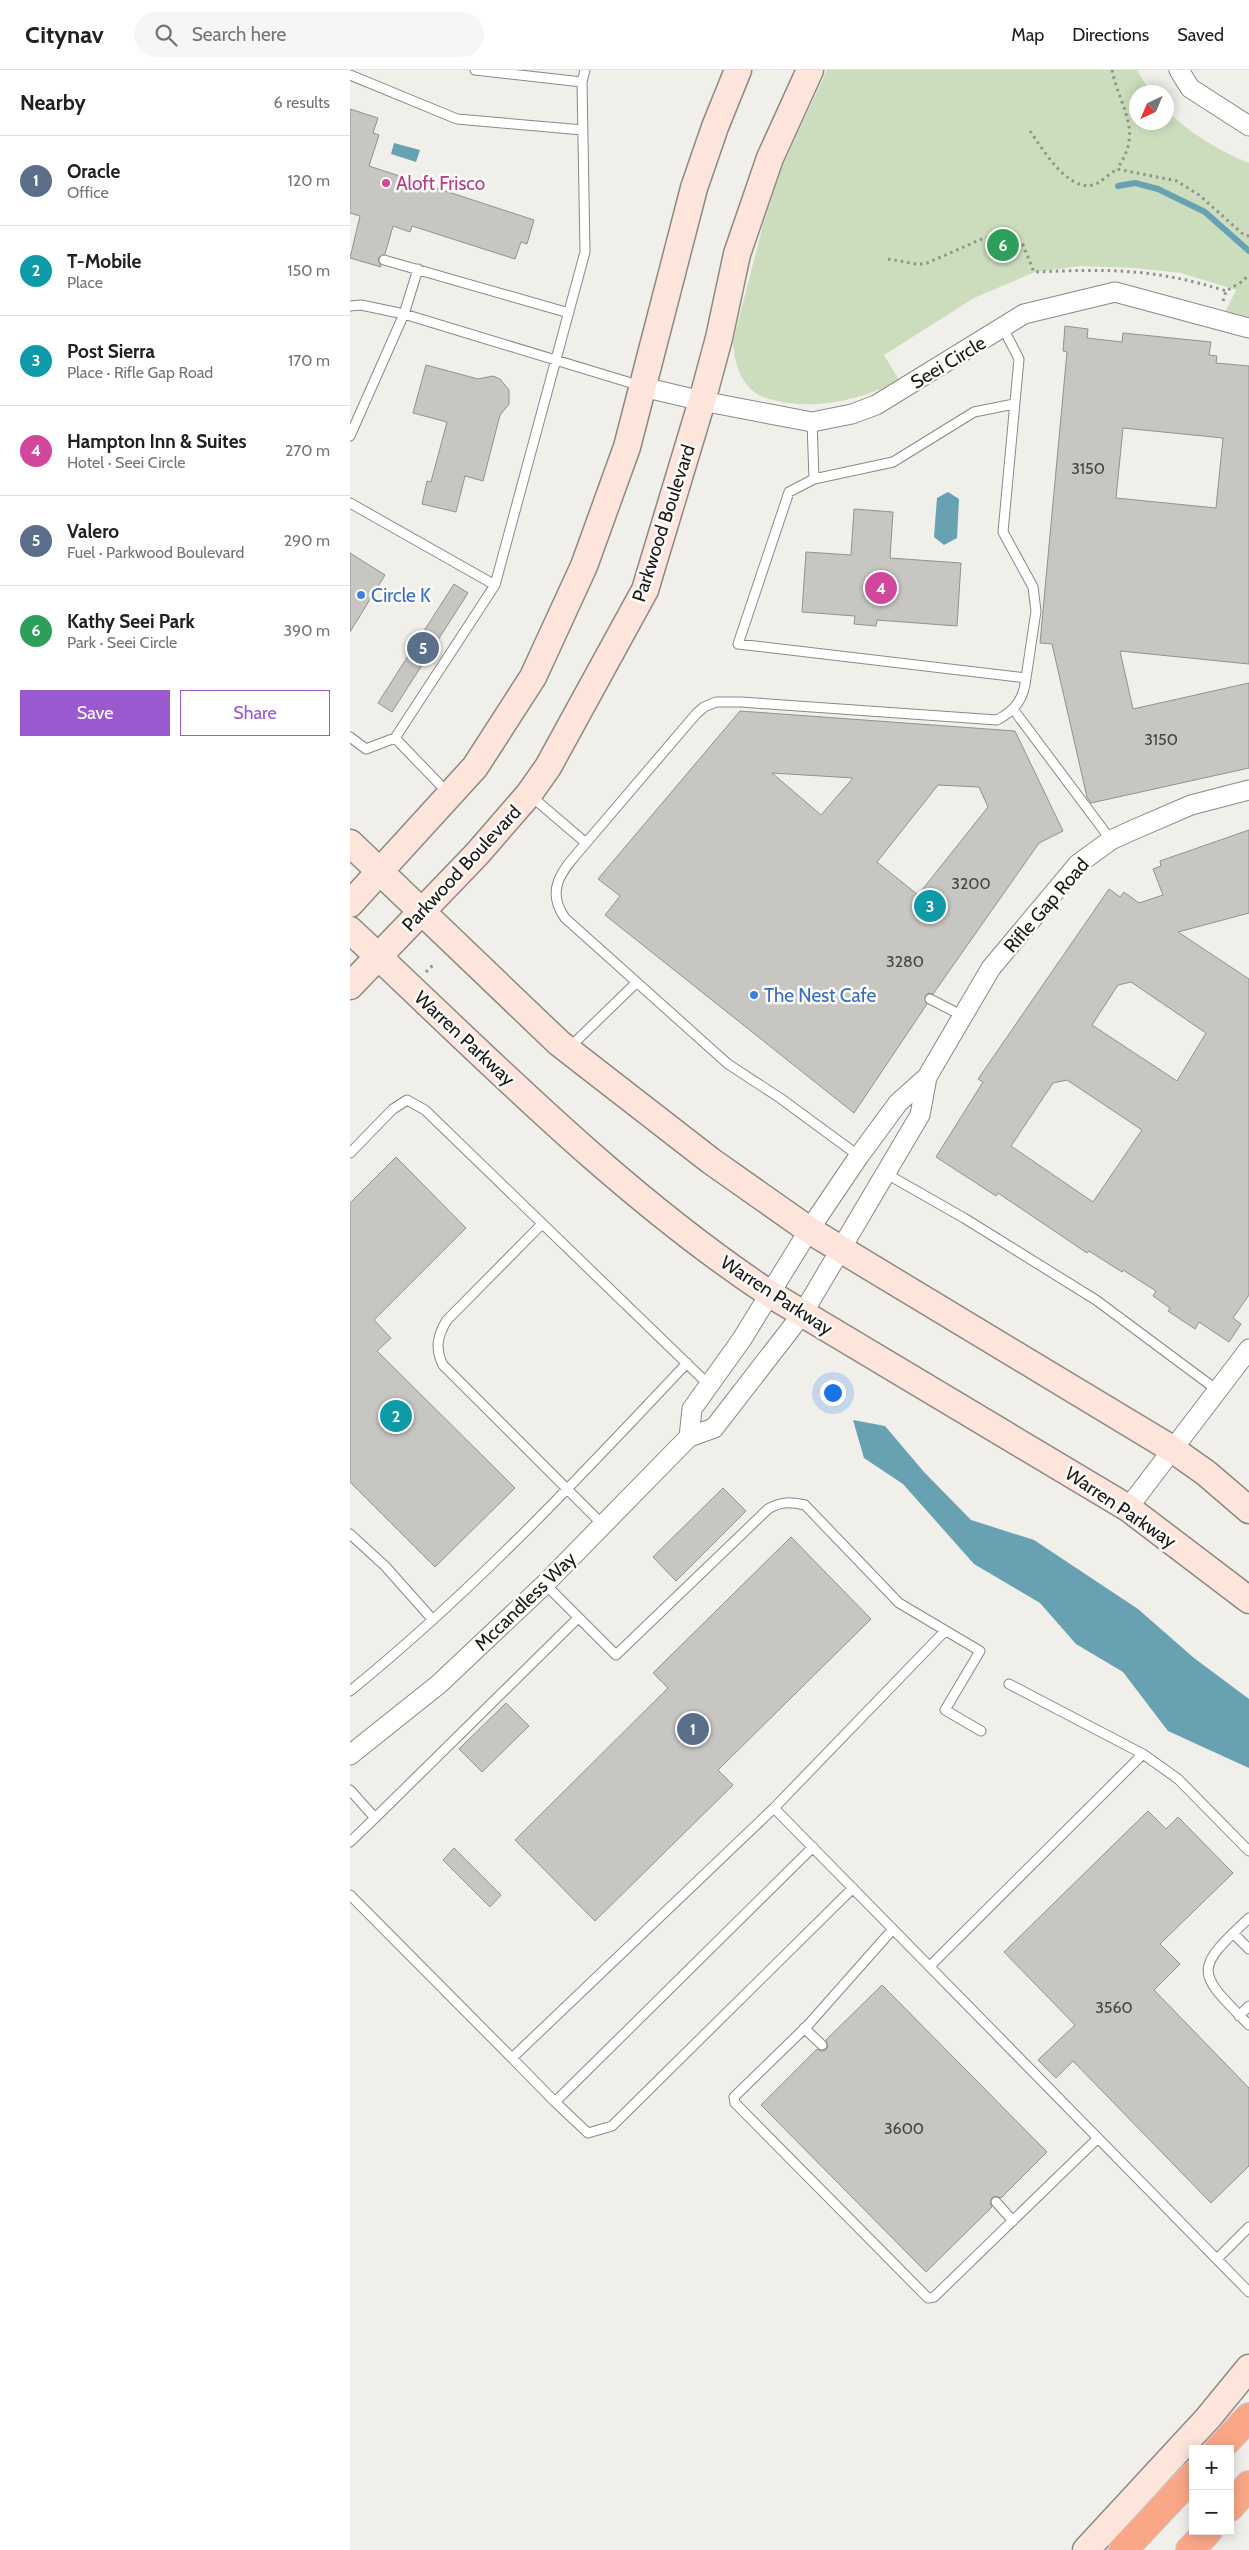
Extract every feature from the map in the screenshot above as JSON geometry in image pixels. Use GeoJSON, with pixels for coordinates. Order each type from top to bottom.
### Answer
{"type":"FeatureCollection","features":[{"type":"Feature","properties":{"kind":"highway"},"geometry":{"type":"LineString","coordinates":[[1223,2445],[1249,2417]]}},
{"type":"Feature","properties":{"kind":"highway"},"geometry":{"type":"LineString","coordinates":[[1123,2550],[1189,2480]]}},
{"type":"Feature","properties":{"kind":"highway"},"geometry":{"type":"LineString","coordinates":[[1234,2502],[1249,2484]]}},
{"type":"Feature","properties":{"kind":"highway"},"geometry":{"type":"LineString","coordinates":[[1190,2550],[1204,2535]]}},
{"type":"Feature","properties":{"kind":"main road"},"geometry":{"type":"LineString","coordinates":[[350,904],[475,767],[533,677],[584,566],[627,447],[694,188],[715,127],[738,70]]}},
{"type":"Feature","properties":{"kind":"main road","name":"Parkwood Boulevard"},"geometry":{"type":"LineString","coordinates":[[350,986],[477,854],[529,794],[548,766],[645,590],[702,401],[719,338],[737,254],[770,158],[810,70]]}},
{"type":"Feature","properties":{"kind":"main road"},"geometry":{"type":"LineString","coordinates":[[350,843],[568,1050],[711,1161],[809,1230],[1172,1449],[1206,1473],[1249,1510]]}},
{"type":"Feature","properties":{"kind":"main road","name":"Warren Parkway"},"geometry":{"type":"LineString","coordinates":[[350,930],[625,1185],[728,1265],[770,1294],[1128,1508],[1249,1600]]}},
{"type":"Feature","properties":{"kind":"main road"},"geometry":{"type":"LineString","coordinates":[[1086,2550],[1208,2418],[1249,2368]]}},
{"type":"Feature","properties":{"kind":"street"},"geometry":{"type":"LineString","coordinates":[[1179,70],[1190,88],[1249,126]]}},
{"type":"Feature","properties":{"kind":"street","name":"Seei Circle"},"geometry":{"type":"LineString","coordinates":[[643,387],[702,401],[812,422],[852,414],[876,405],[1024,314],[1115,292],[1249,328]]}},
{"type":"Feature","properties":{"kind":"street","name":"Rifle Gap Road"},"geometry":{"type":"LineString","coordinates":[[770,1294],[809,1230],[859,1156],[898,1103],[927,1077],[991,968],[1078,864],[1111,840],[1191,805],[1249,790]]}},
{"type":"Feature","properties":{"kind":"street","name":"Rifle Gap Road"},"geometry":{"type":"LineString","coordinates":[[803,1313],[920,1115],[927,1077]]}},
{"type":"Feature","properties":{"kind":"street"},"geometry":{"type":"LineString","coordinates":[[689,1437],[692,1409],[742,1339],[770,1294]]}},
{"type":"Feature","properties":{"kind":"street","name":"Mccandless Way"},"geometry":{"type":"LineString","coordinates":[[350,1755],[439,1684],[545,1584],[689,1437],[714,1428],[803,1313]]}},
{"type":"Feature","properties":{"kind":"street"},"geometry":{"type":"LineString","coordinates":[[1128,1508],[1249,1349]]}},
{"type":"Feature","properties":{"kind":"lane"},"geometry":{"type":"LineString","coordinates":[[475,70],[582,82]]}},
{"type":"Feature","properties":{"kind":"lane"},"geometry":{"type":"LineString","coordinates":[[350,736],[366,749],[395,738],[495,585],[585,252],[582,82],[585,70]]}},
{"type":"Feature","properties":{"kind":"lane"},"geometry":{"type":"LineString","coordinates":[[350,76],[458,119],[583,130]]}},
{"type":"Feature","properties":{"kind":"lane"},"geometry":{"type":"LineString","coordinates":[[384,260],[569,313]]}},
{"type":"Feature","properties":{"kind":"lane"},"geometry":{"type":"LineString","coordinates":[[350,436],[404,314],[418,270]]}},
{"type":"Feature","properties":{"kind":"lane"},"geometry":{"type":"LineString","coordinates":[[350,306],[361,306],[404,314],[643,387]]}},
{"type":"Feature","properties":{"kind":"lane"},"geometry":{"type":"LineString","coordinates":[[859,1156],[780,1098],[728,1064],[569,922],[558,904],[556,886],[560,876],[586,843],[696,714],[709,705],[741,702],[998,720],[1013,709],[1022,698],[1039,611],[1032,587],[1003,532],[1018,359],[1003,328]]}},
{"type":"Feature","properties":{"kind":"lane"},"geometry":{"type":"LineString","coordinates":[[1014,404],[974,412],[893,462],[814,479],[789,492],[738,644],[1026,678]]}},
{"type":"Feature","properties":{"kind":"lane"},"geometry":{"type":"LineString","coordinates":[[812,422],[814,479]]}},
{"type":"Feature","properties":{"kind":"lane"},"geometry":{"type":"LineString","coordinates":[[350,503],[495,585]]}},
{"type":"Feature","properties":{"kind":"lane"},"geometry":{"type":"LineString","coordinates":[[1013,709],[1111,840]]}},
{"type":"Feature","properties":{"kind":"lane"},"geometry":{"type":"LineString","coordinates":[[395,738],[450,795]]}},
{"type":"Feature","properties":{"kind":"lane"},"geometry":{"type":"LineString","coordinates":[[529,794],[586,843]]}},
{"type":"Feature","properties":{"kind":"lane"},"geometry":{"type":"LineString","coordinates":[[568,1050],[636,982]]}},
{"type":"Feature","properties":{"kind":"lane"},"geometry":{"type":"LineString","coordinates":[[930,1000],[963,1016]]}},
{"type":"Feature","properties":{"kind":"lane"},"geometry":{"type":"LineString","coordinates":[[350,1153],[393,1109],[406,1100],[425,1110],[709,1385]]}},
{"type":"Feature","properties":{"kind":"lane"},"geometry":{"type":"LineString","coordinates":[[885,1173],[964,1218],[1096,1300],[1217,1390]]}},
{"type":"Feature","properties":{"kind":"lane"},"geometry":{"type":"LineString","coordinates":[[542,1224],[447,1320],[440,1330],[437,1354],[443,1365],[602,1524]]}},
{"type":"Feature","properties":{"kind":"lane"},"geometry":{"type":"LineString","coordinates":[[350,1691],[433,1620],[567,1490],[687,1363]]}},
{"type":"Feature","properties":{"kind":"lane"},"geometry":{"type":"LineString","coordinates":[[545,1584],[616,1654],[768,1509],[778,1503],[788,1501],[805,1505],[899,1603],[980,1651],[945,1710],[981,1731]]}},
{"type":"Feature","properties":{"kind":"lane"},"geometry":{"type":"LineString","coordinates":[[350,1534],[385,1566],[433,1620]]}},
{"type":"Feature","properties":{"kind":"lane"},"geometry":{"type":"LineString","coordinates":[[350,1842],[578,1618]]}},
{"type":"Feature","properties":{"kind":"lane"},"geometry":{"type":"LineString","coordinates":[[512,2058],[774,1808],[945,1631]]}},
{"type":"Feature","properties":{"kind":"lane"},"geometry":{"type":"LineString","coordinates":[[1009,1684],[1143,1754],[1178,1778],[1249,1851]]}},
{"type":"Feature","properties":{"kind":"lane"},"geometry":{"type":"LineString","coordinates":[[930,1966],[1143,1754]]}},
{"type":"Feature","properties":{"kind":"lane"},"geometry":{"type":"LineString","coordinates":[[350,1790],[375,1818]]}},
{"type":"Feature","properties":{"kind":"lane"},"geometry":{"type":"LineString","coordinates":[[774,1808],[1249,2292]]}},
{"type":"Feature","properties":{"kind":"lane"},"geometry":{"type":"LineString","coordinates":[[555,2102],[813,1848]]}},
{"type":"Feature","properties":{"kind":"lane"},"geometry":{"type":"LineString","coordinates":[[350,1895],[588,2133],[612,2126],[853,1888]]}},
{"type":"Feature","properties":{"kind":"lane"},"geometry":{"type":"LineString","coordinates":[[1249,1918],[1217,1949],[1207,1971],[1210,1985],[1249,2025]]}},
{"type":"Feature","properties":{"kind":"lane"},"geometry":{"type":"LineString","coordinates":[[893,1929],[804,2028],[734,2097],[734,2103],[928,2298],[934,2297],[1098,2138]]}},
{"type":"Feature","properties":{"kind":"lane"},"geometry":{"type":"LineString","coordinates":[[1233,1933],[1249,1949]]}},
{"type":"Feature","properties":{"kind":"lane"},"geometry":{"type":"LineString","coordinates":[[1239,2016],[1249,2006]]}},
{"type":"Feature","properties":{"kind":"lane"},"geometry":{"type":"LineString","coordinates":[[804,2028],[822,2045]]}},
{"type":"Feature","properties":{"kind":"lane"},"geometry":{"type":"LineString","coordinates":[[996,2202],[1013,2221]]}},
{"type":"Feature","properties":{"kind":"lane"},"geometry":{"type":"LineString","coordinates":[[1217,2259],[1249,2227]]}},
{"type":"Feature","properties":{"kind":"path"},"geometry":{"type":"LineString","coordinates":[[1030,131],[1057,169],[1078,185],[1096,184],[1117,169],[1127,154],[1128,115],[1112,70]]}},
{"type":"Feature","properties":{"kind":"path"},"geometry":{"type":"LineString","coordinates":[[1117,169],[1177,181],[1199,195],[1244,235],[1249,236]]}},
{"type":"Feature","properties":{"kind":"path"},"geometry":{"type":"LineString","coordinates":[[888,258],[925,264],[984,238],[1012,236],[1023,245],[1034,272],[1094,269],[1133,270],[1183,277],[1226,290],[1240,284],[1249,275]]}},
{"type":"Feature","properties":{"kind":"path"},"geometry":{"type":"LineString","coordinates":[[1217,318],[1226,290]]}},
{"type":"Feature","properties":{"kind":"green space"},"geometry":{"type":"Polygon","coordinates":[[[827,70],[1137,70],[1146,85],[1129,85],[1129,130],[1174,130],[1174,117],[1205,141],[1249,163],[1249,320],[1225,313],[1236,290],[1181,273],[1135,268],[1081,266],[1035,272],[974,298],[884,355],[899,380],[868,394],[834,402],[800,404],[766,398],[745,383],[735,359],[733,342],[763,225],[784,163],[827,70]]]}},
{"type":"Feature","properties":{"kind":"water"},"geometry":{"type":"Polygon","coordinates":[[[394,143],[420,150],[416,162],[391,154],[394,143]]]}},
{"type":"Feature","properties":{"kind":"water"},"geometry":{"type":"Polygon","coordinates":[[[948,492],[959,499],[957,538],[944,545],[934,537],[937,498],[948,492]]]}},
{"type":"Feature","properties":{"kind":"water"},"geometry":{"type":"Polygon","coordinates":[[[853,1420],[885,1426],[924,1472],[971,1520],[1034,1540],[1138,1609],[1194,1658],[1249,1699],[1249,1768],[1168,1731],[1123,1672],[1076,1644],[1040,1603],[974,1564],[903,1484],[864,1458],[853,1420]]]}},
{"type":"Feature","properties":{"kind":"building","name":"Aloft Frisco"},"geometry":{"type":"Polygon","coordinates":[[[350,109],[378,118],[373,133],[379,135],[369,166],[534,220],[527,244],[521,242],[515,259],[412,226],[410,232],[393,226],[385,254],[378,258],[381,267],[350,258],[360,216],[350,213],[350,109]]]}},
{"type":"Feature","properties":{"kind":"building"},"geometry":{"type":"Polygon","coordinates":[[[1065,326],[1088,329],[1087,338],[1122,342],[1123,333],[1211,342],[1209,355],[1217,356],[1216,363],[1249,366],[1249,664],[1120,651],[1133,709],[1249,683],[1249,768],[1091,803],[1087,797],[1052,644],[1040,643],[1067,352],[1063,351],[1065,326]],[[1123,428],[1116,498],[1216,508],[1223,438],[1123,428]]]}},
{"type":"Feature","properties":{"kind":"building"},"geometry":{"type":"Polygon","coordinates":[[[426,365],[478,379],[493,376],[500,379],[509,390],[509,404],[500,415],[483,481],[465,476],[456,512],[422,504],[427,481],[431,482],[447,422],[413,413],[426,365]]]}},
{"type":"Feature","properties":{"kind":"building"},"geometry":{"type":"Polygon","coordinates":[[[854,509],[893,512],[890,558],[961,563],[957,626],[877,620],[876,626],[854,624],[855,616],[802,612],[806,552],[851,555],[854,509]]]}},
{"type":"Feature","properties":{"kind":"building","name":"Circle K"},"geometry":{"type":"Polygon","coordinates":[[[350,553],[385,575],[350,632],[350,553]]]}},
{"type":"Feature","properties":{"kind":"building"},"geometry":{"type":"Polygon","coordinates":[[[454,584],[468,593],[392,712],[378,703],[454,584]]]}},
{"type":"Feature","properties":{"kind":"building"},"geometry":{"type":"Polygon","coordinates":[[[740,711],[1015,731],[1063,831],[1039,843],[933,994],[929,993],[925,996],[927,1004],[854,1113],[605,915],[620,896],[598,879],[740,711]],[[772,773],[821,815],[853,778],[772,773]],[[938,785],[877,862],[918,895],[988,807],[979,787],[938,785]]]}},
{"type":"Feature","properties":{"kind":"building"},"geometry":{"type":"Polygon","coordinates":[[[1249,830],[1249,913],[1178,932],[1249,979],[1249,1295],[1233,1318],[1241,1324],[1229,1342],[1199,1322],[1195,1329],[1168,1311],[1170,1308],[1153,1296],[1156,1291],[1089,1251],[1087,1253],[998,1193],[996,1196],[936,1157],[983,1082],[978,1079],[1109,889],[1120,897],[1124,892],[1139,903],[1163,895],[1153,869],[1161,866],[1160,861],[1249,830]],[[1131,982],[1118,985],[1092,1025],[1177,1081],[1206,1033],[1131,982]],[[1067,1080],[1053,1083],[1011,1146],[1093,1202],[1142,1130],[1067,1080]]]}},
{"type":"Feature","properties":{"kind":"building"},"geometry":{"type":"Polygon","coordinates":[[[396,1157],[466,1228],[374,1320],[391,1338],[377,1351],[515,1488],[435,1567],[350,1482],[350,1203],[396,1157]]]}},
{"type":"Feature","properties":{"kind":"building"},"geometry":{"type":"Polygon","coordinates":[[[723,1488],[746,1511],[676,1581],[653,1557],[723,1488]]]}},
{"type":"Feature","properties":{"kind":"building"},"geometry":{"type":"Polygon","coordinates":[[[791,1537],[871,1619],[718,1770],[733,1785],[595,1921],[515,1840],[668,1688],[653,1673],[791,1537]]]}},
{"type":"Feature","properties":{"kind":"building"},"geometry":{"type":"Polygon","coordinates":[[[506,1703],[529,1726],[482,1772],[459,1749],[506,1703]]]}},
{"type":"Feature","properties":{"kind":"building"},"geometry":{"type":"Polygon","coordinates":[[[1148,1811],[1166,1829],[1178,1817],[1233,1873],[1160,1944],[1180,1964],[1154,1990],[1249,2088],[1249,2166],[1211,2203],[1073,2061],[1056,2078],[1038,2060],[1075,2025],[1004,1952],[1148,1811]]]}},
{"type":"Feature","properties":{"kind":"building"},"geometry":{"type":"Polygon","coordinates":[[[454,1848],[501,1895],[490,1907],[443,1860],[454,1848]]]}},
{"type":"Feature","properties":{"kind":"building"},"geometry":{"type":"Polygon","coordinates":[[[882,1985],[1047,2152],[1001,2198],[995,2196],[992,2198],[990,2203],[992,2207],[926,2272],[761,2105],[817,2049],[821,2051],[826,2050],[828,2046],[826,2040],[882,1985]]]}},
{"type":"Feature","properties":{"kind":"waterway"},"geometry":{"type":"LineString","coordinates":[[1118,186],[1135,183],[1158,189],[1205,212],[1249,251]]}},
{"type":"Feature","properties":{"kind":"place","name":"Aloft Frisco"},"geometry":{"type":"Point","coordinates":[386,183]}},
{"type":"Feature","properties":{"kind":"place","name":"Kathy Seei Park"},"geometry":{"type":"Point","coordinates":[1003,245]}},
{"type":"Feature","properties":{"kind":"place","name":"Hampton Inn & Suites"},"geometry":{"type":"Point","coordinates":[881,588]}},
{"type":"Feature","properties":{"kind":"place","name":"Circle K"},"geometry":{"type":"Point","coordinates":[361,595]}},
{"type":"Feature","properties":{"kind":"place","name":"Valero"},"geometry":{"type":"Point","coordinates":[423,648]}},
{"type":"Feature","properties":{"kind":"place","name":"Post Sierra"},"geometry":{"type":"Point","coordinates":[930,906]}},
{"type":"Feature","properties":{"kind":"place","name":"The Nest Cafe"},"geometry":{"type":"Point","coordinates":[754,995]}},
{"type":"Feature","properties":{"kind":"place","name":"T-Mobile"},"geometry":{"type":"Point","coordinates":[396,1416]}},
{"type":"Feature","properties":{"kind":"place","name":"Oracle"},"geometry":{"type":"Point","coordinates":[693,1729]}}]}
